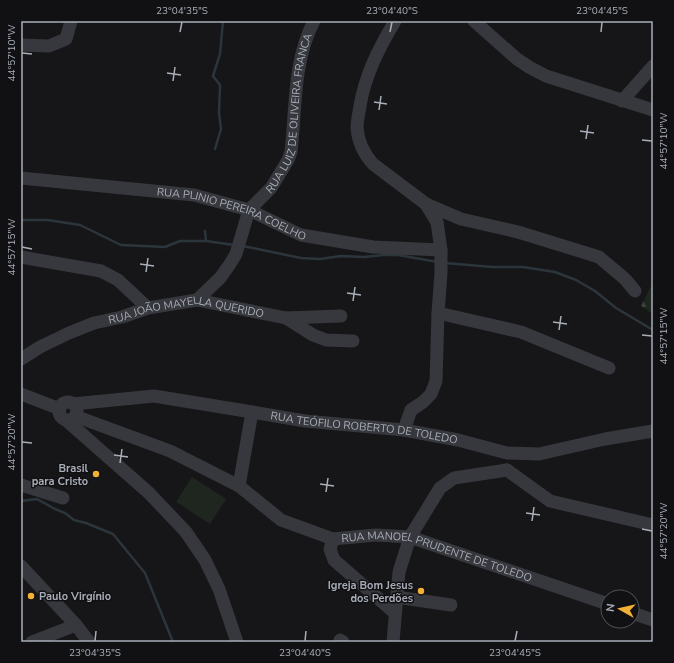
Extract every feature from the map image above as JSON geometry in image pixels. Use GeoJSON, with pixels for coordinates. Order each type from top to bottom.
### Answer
{"type":"FeatureCollection","features":[{"type":"Feature","properties":{"kind":"street"},"geometry":{"type":"LineString","coordinates":[[21,45],[49,46],[66,39],[71,21]]}},
{"type":"Feature","properties":{"kind":"street","name":"RUA LUIZ DE OLIVEIRA FRANCA"},"geometry":{"type":"LineString","coordinates":[[196,300],[220,278],[236,254],[249,210],[271,188],[288,160],[291,152],[297,84],[302,54],[307,33],[314,21]]}},
{"type":"Feature","properties":{"kind":"street"},"geometry":{"type":"LineString","coordinates":[[395,21],[367,76],[359,112],[357,128],[358,137],[367,157],[373,164],[426,204],[461,219],[518,232],[599,257],[625,279],[635,291]]}},
{"type":"Feature","properties":{"kind":"street"},"geometry":{"type":"LineString","coordinates":[[481,23],[523,63],[546,76],[653,110]]}},
{"type":"Feature","properties":{"kind":"street"},"geometry":{"type":"LineString","coordinates":[[622,100],[653,66]]}},
{"type":"Feature","properties":{"kind":"street","name":"RUA PLINIO PEREIRA COELHO"},"geometry":{"type":"LineString","coordinates":[[21,178],[194,195],[249,210],[301,235],[373,247],[441,252]]}},
{"type":"Feature","properties":{"kind":"street"},"geometry":{"type":"LineString","coordinates":[[404,430],[411,410],[424,402],[431,394],[436,381],[441,252],[437,222],[426,204]]}},
{"type":"Feature","properties":{"kind":"street"},"geometry":{"type":"LineString","coordinates":[[21,257],[101,271],[118,280],[148,308]]}},
{"type":"Feature","properties":{"kind":"street","name":"RUA JOÃO MAYELLA QUERIDO"},"geometry":{"type":"LineString","coordinates":[[21,359],[40,347],[94,323],[122,317],[148,308],[196,300],[286,318],[318,337],[326,340],[353,341]]}},
{"type":"Feature","properties":{"kind":"street"},"geometry":{"type":"LineString","coordinates":[[438,313],[521,332],[609,368]]}},
{"type":"Feature","properties":{"kind":"street"},"geometry":{"type":"LineString","coordinates":[[286,318],[341,316]]}},
{"type":"Feature","properties":{"kind":"street","name":"RUA TEÓFILO ROBERTO DE TOLEDO"},"geometry":{"type":"LineString","coordinates":[[21,394],[69,412],[154,396],[305,421],[404,430],[458,440],[507,453],[539,454],[605,439],[653,431]]}},
{"type":"Feature","properties":{"kind":"street"},"geometry":{"type":"LineString","coordinates":[[69,412],[186,532],[205,560],[219,590],[237,642]]}},
{"type":"Feature","properties":{"kind":"street","name":"RUA MANOEL PRUDENTE DE TOLEDO"},"geometry":{"type":"LineString","coordinates":[[69,412],[170,451],[239,486],[281,520],[333,539],[376,535],[410,537],[600,601]]}},
{"type":"Feature","properties":{"kind":"street"},"geometry":{"type":"LineString","coordinates":[[239,486],[252,412]]}},
{"type":"Feature","properties":{"kind":"street"},"geometry":{"type":"LineString","coordinates":[[507,453],[507,470]]}},
{"type":"Feature","properties":{"kind":"street"},"geometry":{"type":"LineString","coordinates":[[393,642],[399,572],[410,537],[440,488],[454,478],[507,470],[550,501],[653,525]]}},
{"type":"Feature","properties":{"kind":"street"},"geometry":{"type":"LineString","coordinates":[[21,485],[63,498]]}},
{"type":"Feature","properties":{"kind":"street"},"geometry":{"type":"LineString","coordinates":[[333,539],[330,549],[334,560],[395,613]]}},
{"type":"Feature","properties":{"kind":"street"},"geometry":{"type":"LineString","coordinates":[[21,566],[76,624],[89,642]]}},
{"type":"Feature","properties":{"kind":"street"},"geometry":{"type":"LineString","coordinates":[[396,597],[451,605]]}},
{"type":"Feature","properties":{"kind":"street"},"geometry":{"type":"LineString","coordinates":[[640,616],[653,620]]}},
{"type":"Feature","properties":{"kind":"street"},"geometry":{"type":"LineString","coordinates":[[32,642],[76,624]]}},
{"type":"Feature","properties":{"kind":"green space"},"geometry":{"type":"Polygon","coordinates":[[[653,282],[653,314],[641,306],[653,282]]]}},
{"type":"Feature","properties":{"kind":"green space"},"geometry":{"type":"Polygon","coordinates":[[[192,477],[226,499],[210,524],[176,502],[192,477]]]}},
{"type":"Feature","properties":{"kind":"waterway"},"geometry":{"type":"LineString","coordinates":[[215,149],[221,129],[219,113],[220,85],[213,76],[220,54],[223,21]]}},
{"type":"Feature","properties":{"kind":"waterway"},"geometry":{"type":"LineString","coordinates":[[21,219],[48,220],[80,225],[121,245],[165,247],[180,241],[206,241],[234,245]]}},
{"type":"Feature","properties":{"kind":"waterway"},"geometry":{"type":"LineString","coordinates":[[205,231],[206,241]]}},
{"type":"Feature","properties":{"kind":"waterway"},"geometry":{"type":"LineString","coordinates":[[243,246],[301,258],[320,259],[341,256],[364,257],[398,255],[438,262]]}},
{"type":"Feature","properties":{"kind":"waterway"},"geometry":{"type":"LineString","coordinates":[[445,263],[492,267],[523,267],[555,272],[576,280],[595,291],[616,308],[653,330]]}},
{"type":"Feature","properties":{"kind":"waterway"},"geometry":{"type":"LineString","coordinates":[[21,501],[37,499],[65,513],[74,520],[86,523],[113,534],[145,573],[173,642]]}},
{"type":"Feature","properties":{"kind":"place","name":"Brasil para Cristo"},"geometry":{"type":"Point","coordinates":[96,474]}},
{"type":"Feature","properties":{"kind":"place","name":"Igreja Bom Jesus dos Perdões"},"geometry":{"type":"Point","coordinates":[421,591]}},
{"type":"Feature","properties":{"kind":"place","name":"Paulo Virgínio"},"geometry":{"type":"Point","coordinates":[31,596]}}]}
